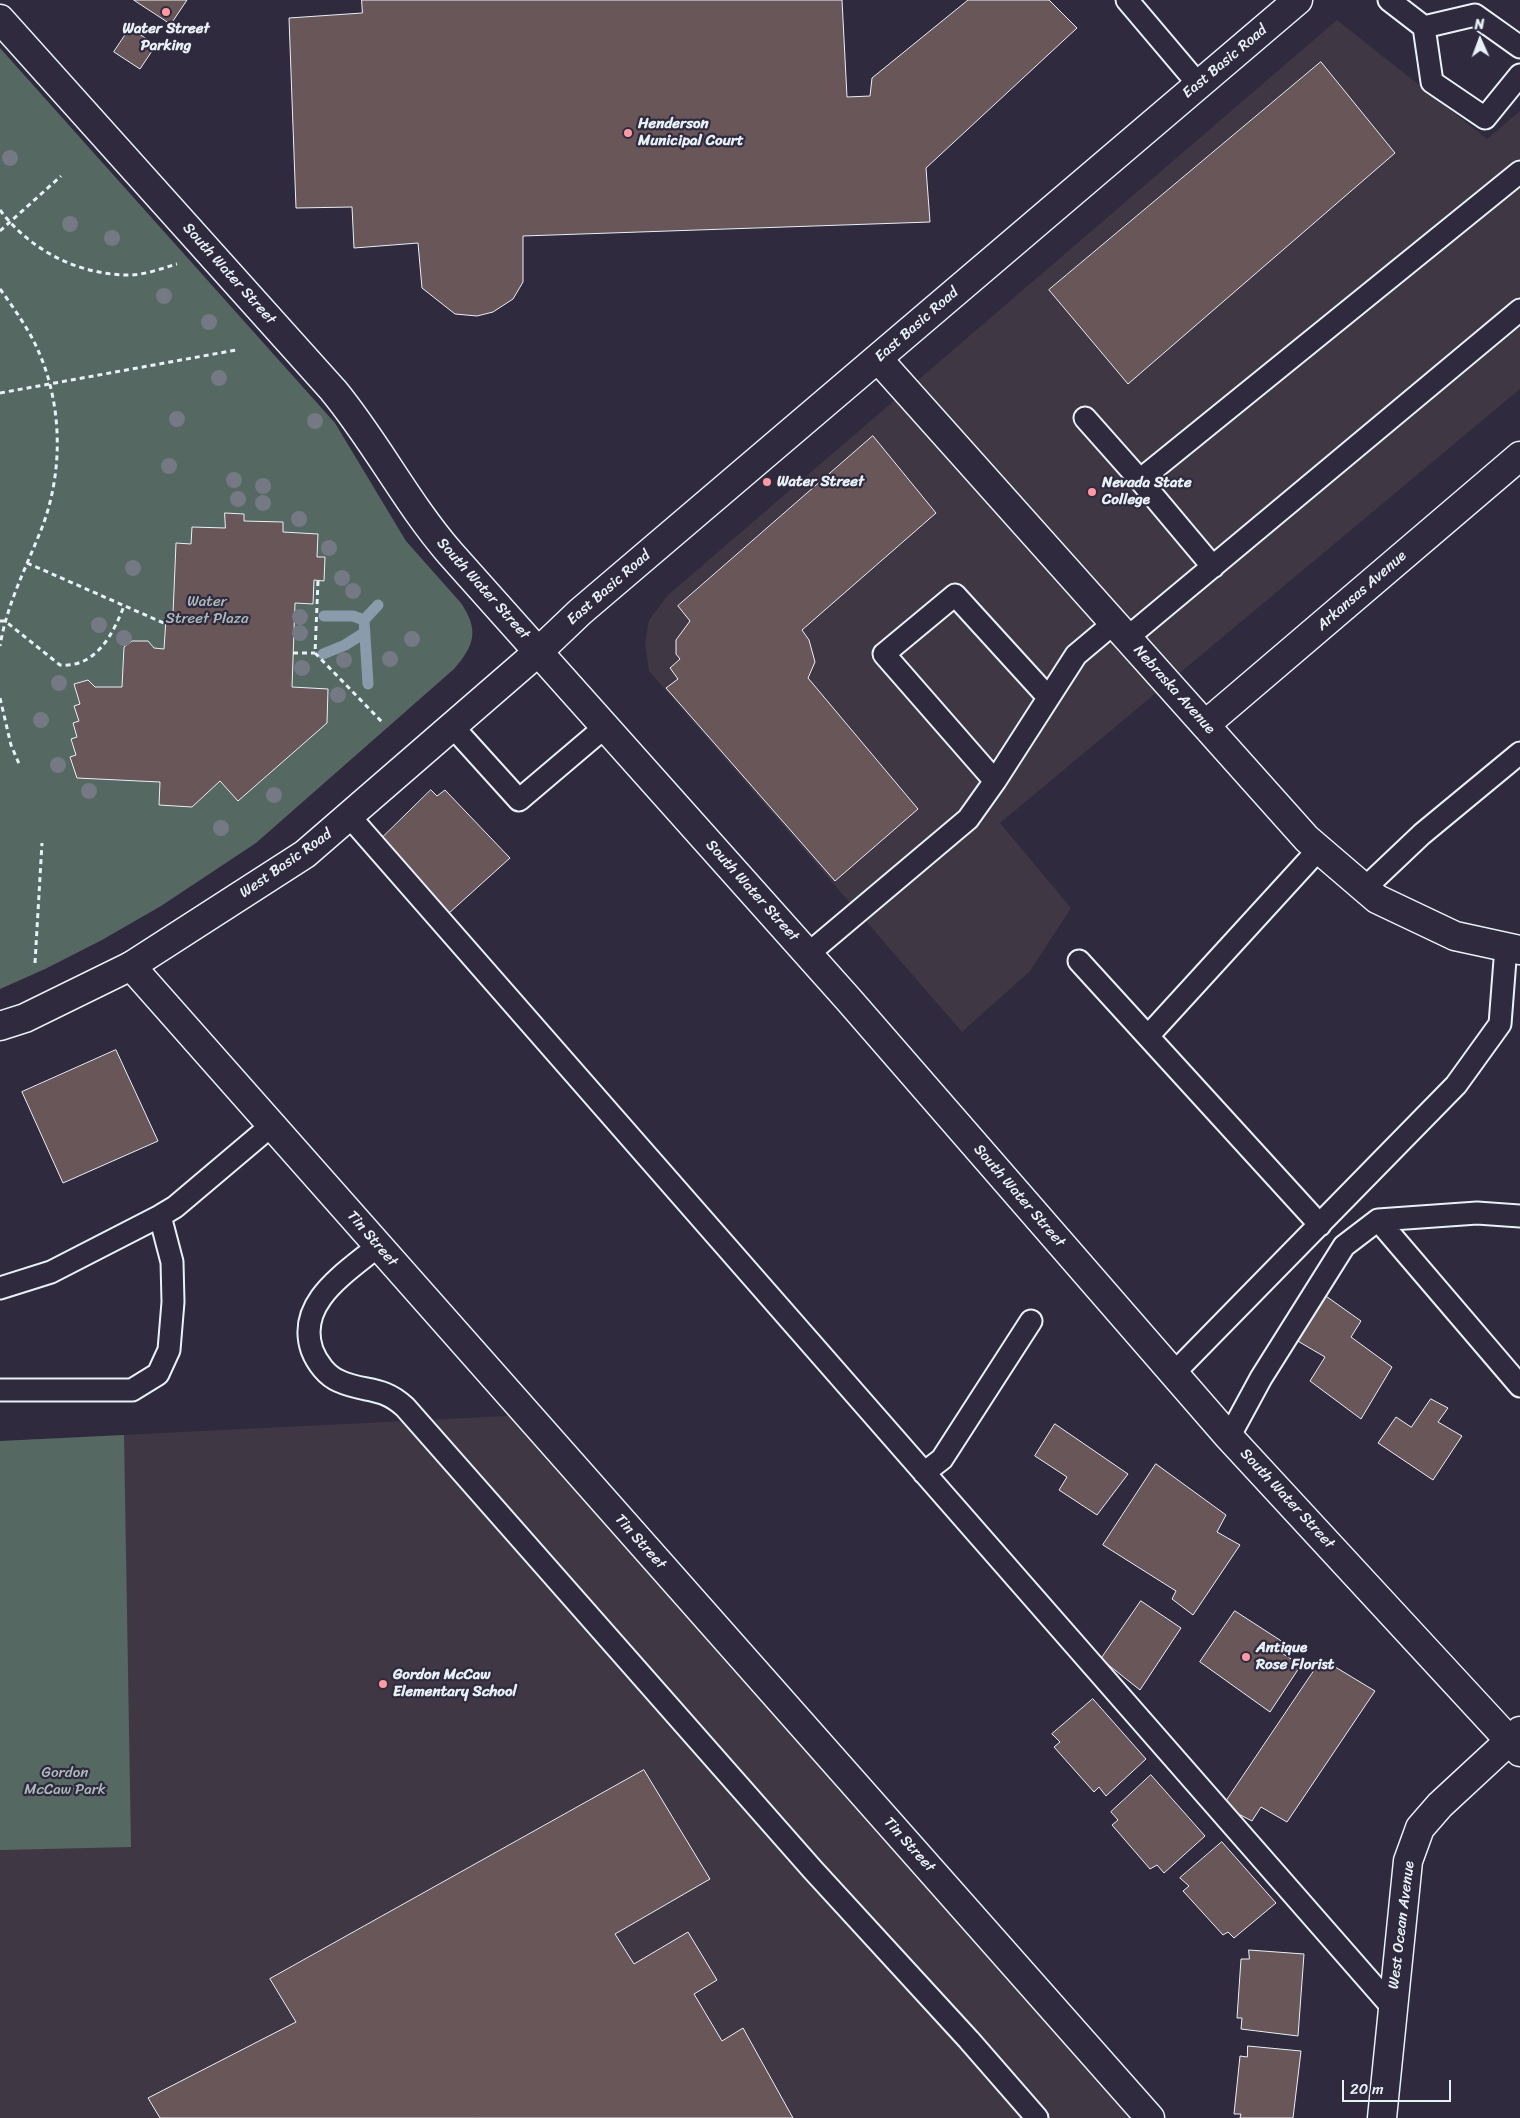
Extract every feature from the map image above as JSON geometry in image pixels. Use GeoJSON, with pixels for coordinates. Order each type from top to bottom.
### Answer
{"type":"FeatureCollection","features":[{"type":"Feature","properties":{"kind":"street","name":"East Basic Road"},"geometry":{"type":"LineString","coordinates":[[538,652],[580,612],[1298,0]]}},
{"type":"Feature","properties":{"kind":"street","name":"South Water Street"},"geometry":{"type":"LineString","coordinates":[[0,19],[333,390],[363,429],[419,516],[538,652],[808,954],[1229,1436],[1517,1741]]}},
{"type":"Feature","properties":{"kind":"street","name":"Nebraska Avenue"},"geometry":{"type":"LineString","coordinates":[[878,359],[1307,839],[1378,899],[1455,936],[1513,949]]}},
{"type":"Feature","properties":{"kind":"street","name":"Arkansas Avenue"},"geometry":{"type":"LineString","coordinates":[[1205,725],[1520,456]]}},
{"type":"Feature","properties":{"kind":"street","name":"West Basic Road"},"geometry":{"type":"LineString","coordinates":[[0,1026],[25,1018],[130,966],[305,854],[350,817],[538,652]]}},
{"type":"Feature","properties":{"kind":"street","name":"Tin Street"},"geometry":{"type":"LineString","coordinates":[[130,966],[1150,2118]]}},
{"type":"Feature","properties":{"kind":"street","name":"West Ocean Avenue"},"geometry":{"type":"LineString","coordinates":[[1382,2118],[1408,1861],[1420,1828],[1461,1783],[1517,1741]]}},
{"type":"Feature","properties":{"kind":"lane"},"geometry":{"type":"LineString","coordinates":[[1127,0],[1199,85]]}},
{"type":"Feature","properties":{"kind":"lane"},"geometry":{"type":"LineString","coordinates":[[1389,0],[1424,26],[1432,82],[1485,118],[1520,75]]}},
{"type":"Feature","properties":{"kind":"lane"},"geometry":{"type":"LineString","coordinates":[[1424,26],[1475,15],[1520,46]]}},
{"type":"Feature","properties":{"kind":"lane"},"geometry":{"type":"LineString","coordinates":[[1140,480],[1520,172]]}},
{"type":"Feature","properties":{"kind":"lane"},"geometry":{"type":"LineString","coordinates":[[808,954],[968,819],[995,781],[1076,655],[1121,631],[1213,566],[1520,310]]}},
{"type":"Feature","properties":{"kind":"lane"},"geometry":{"type":"LineString","coordinates":[[1085,418],[1213,566]]}},
{"type":"Feature","properties":{"kind":"lane"},"geometry":{"type":"LineString","coordinates":[[995,781],[884,654],[955,595],[1048,697]]}},
{"type":"Feature","properties":{"kind":"lane"},"geometry":{"type":"LineString","coordinates":[[453,727],[519,800],[605,727]]}},
{"type":"Feature","properties":{"kind":"lane"},"geometry":{"type":"LineString","coordinates":[[1365,888],[1422,834],[1520,753]]}},
{"type":"Feature","properties":{"kind":"lane"},"geometry":{"type":"LineString","coordinates":[[350,817],[1393,2008]]}},
{"type":"Feature","properties":{"kind":"lane"},"geometry":{"type":"LineString","coordinates":[[1148,1036],[1319,849]]}},
{"type":"Feature","properties":{"kind":"lane"},"geometry":{"type":"LineString","coordinates":[[1174,1373],[1456,1085],[1500,1024],[1513,949]]}},
{"type":"Feature","properties":{"kind":"lane"},"geometry":{"type":"LineString","coordinates":[[1079,961],[1320,1225]]}},
{"type":"Feature","properties":{"kind":"lane"},"geometry":{"type":"LineString","coordinates":[[0,1288],[51,1272],[160,1216],[175,1207],[272,1125]]}},
{"type":"Feature","properties":{"kind":"lane"},"geometry":{"type":"LineString","coordinates":[[1229,1436],[1261,1378],[1344,1246],[1378,1220],[1477,1213],[1520,1216]]}},
{"type":"Feature","properties":{"kind":"lane"},"geometry":{"type":"LineString","coordinates":[[0,1390],[132,1390],[158,1374],[170,1350],[173,1302],[172,1262],[160,1216]]}},
{"type":"Feature","properties":{"kind":"lane"},"geometry":{"type":"LineString","coordinates":[[1378,1220],[1520,1386]]}},
{"type":"Feature","properties":{"kind":"lane"},"geometry":{"type":"LineString","coordinates":[[378,1246],[330,1286],[318,1299],[311,1318],[308,1336],[313,1352],[321,1366],[331,1377],[342,1382],[386,1392],[405,1407],[813,1870],[1037,2118]]}},
{"type":"Feature","properties":{"kind":"lane"},"geometry":{"type":"LineString","coordinates":[[924,1473],[942,1459],[1031,1321]]}},
{"type":"Feature","properties":{"kind":"path"},"geometry":{"type":"LineString","coordinates":[[0,230],[61,176]]}},
{"type":"Feature","properties":{"kind":"path"},"geometry":{"type":"LineString","coordinates":[[0,210],[9,222],[45,252],[66,262],[92,270],[125,275],[152,272],[177,264]]}},
{"type":"Feature","properties":{"kind":"path"},"geometry":{"type":"LineString","coordinates":[[0,288],[32,338],[49,384],[54,406],[57,441],[55,482],[43,523],[14,591],[0,646]]}},
{"type":"Feature","properties":{"kind":"path"},"geometry":{"type":"LineString","coordinates":[[0,393],[236,350]]}},
{"type":"Feature","properties":{"kind":"path"},"geometry":{"type":"LineString","coordinates":[[27,563],[166,624]]}},
{"type":"Feature","properties":{"kind":"path"},"geometry":{"type":"LineString","coordinates":[[315,654],[318,581]]}},
{"type":"Feature","properties":{"kind":"path"},"geometry":{"type":"LineString","coordinates":[[0,620],[5,621],[60,665],[70,666],[87,659],[106,644],[114,631],[124,606]]}},
{"type":"Feature","properties":{"kind":"path"},"geometry":{"type":"LineString","coordinates":[[293,653],[315,654],[382,722]]}},
{"type":"Feature","properties":{"kind":"path"},"geometry":{"type":"LineString","coordinates":[[0,698],[7,730],[20,766]]}},
{"type":"Feature","properties":{"kind":"path"},"geometry":{"type":"LineString","coordinates":[[35,963],[42,843]]}},
{"type":"Feature","properties":{"kind":"shaded area","name":"Nevada State College"},"geometry":{"type":"Polygon","coordinates":[[[1337,20],[1487,139],[1520,111],[1520,389],[1000,823],[1071,908],[1030,971],[962,1032],[649,671],[645,643],[649,620],[668,595],[1337,20]]]}},
{"type":"Feature","properties":{"kind":"shaded area","name":"Gordon McCaw Elementary School"},"geometry":{"type":"Polygon","coordinates":[[[528,1415],[1150,2118],[0,2118],[0,1441],[528,1415]]]}},
{"type":"Feature","properties":{"kind":"green space","name":"Water Street Plaza"},"geometry":{"type":"Polygon","coordinates":[[[0,48],[335,423],[406,541],[461,603],[470,621],[472,637],[470,645],[454,669],[256,843],[161,906],[102,940],[0,989],[0,48]]]}},
{"type":"Feature","properties":{"kind":"green space","name":"Gordon McCaw Park"},"geometry":{"type":"Polygon","coordinates":[[[124,1435],[131,1847],[0,1850],[0,1441],[124,1435]]]}},
{"type":"Feature","properties":{"kind":"building","name":"Water Street Parking"},"geometry":{"type":"Polygon","coordinates":[[[134,0],[187,0],[171,24],[134,0]]]}},
{"type":"Feature","properties":{"kind":"building","name":"Henderson Municipal Court"},"geometry":{"type":"Polygon","coordinates":[[[362,0],[842,0],[847,97],[870,96],[872,78],[968,0],[1049,0],[1077,28],[926,168],[930,222],[523,236],[523,282],[513,299],[493,312],[477,316],[455,314],[422,288],[418,243],[354,248],[352,207],[296,208],[289,18],[362,13],[362,0]]]}},
{"type":"Feature","properties":{"kind":"building"},"geometry":{"type":"Polygon","coordinates":[[[130,28],[156,45],[140,69],[114,52],[130,28]]]}},
{"type":"Feature","properties":{"kind":"building"},"geometry":{"type":"Polygon","coordinates":[[[1321,62],[1395,153],[1128,384],[1049,290],[1321,62]]]}},
{"type":"Feature","properties":{"kind":"building"},"geometry":{"type":"Polygon","coordinates":[[[873,436],[936,513],[802,630],[809,640],[815,662],[808,678],[918,809],[835,881],[666,688],[678,679],[670,668],[680,659],[676,654],[676,640],[690,621],[678,606],[873,436]]]}},
{"type":"Feature","properties":{"kind":"building"},"geometry":{"type":"Polygon","coordinates":[[[225,513],[244,514],[244,521],[283,522],[283,532],[318,534],[317,557],[325,557],[324,581],[314,580],[313,604],[295,603],[292,687],[328,689],[327,723],[238,801],[220,781],[192,807],[159,805],[160,782],[77,778],[70,757],[76,755],[71,739],[77,737],[73,723],[79,721],[74,706],[80,704],[74,684],[88,680],[95,687],[122,687],[124,647],[132,641],[148,641],[154,648],[164,649],[166,619],[173,614],[176,543],[191,544],[192,527],[225,528],[225,513]]]}},
{"type":"Feature","properties":{"kind":"building"},"geometry":{"type":"Polygon","coordinates":[[[431,790],[437,796],[445,790],[510,858],[448,914],[381,839],[431,790]]]}},
{"type":"Feature","properties":{"kind":"building"},"geometry":{"type":"Polygon","coordinates":[[[116,1050],[158,1141],[63,1183],[22,1092],[116,1050]]]}},
{"type":"Feature","properties":{"kind":"building"},"geometry":{"type":"Polygon","coordinates":[[[1323,1294],[1361,1321],[1351,1337],[1392,1367],[1361,1419],[1310,1381],[1325,1357],[1296,1340],[1323,1294]]]}},
{"type":"Feature","properties":{"kind":"building"},"geometry":{"type":"Polygon","coordinates":[[[1431,1399],[1448,1408],[1438,1422],[1462,1436],[1433,1480],[1378,1443],[1396,1417],[1411,1427],[1431,1399]]]}},
{"type":"Feature","properties":{"kind":"building"},"geometry":{"type":"Polygon","coordinates":[[[1055,1424],[1128,1474],[1097,1515],[1059,1490],[1067,1477],[1035,1456],[1055,1424]]]}},
{"type":"Feature","properties":{"kind":"building"},"geometry":{"type":"Polygon","coordinates":[[[1156,1464],[1226,1515],[1217,1532],[1240,1545],[1193,1615],[1172,1599],[1176,1591],[1103,1545],[1156,1464]]]}},
{"type":"Feature","properties":{"kind":"building"},"geometry":{"type":"Polygon","coordinates":[[[1141,1601],[1181,1628],[1140,1690],[1101,1659],[1141,1601]]]}},
{"type":"Feature","properties":{"kind":"building","name":"Antique Rose Florist"},"geometry":{"type":"Polygon","coordinates":[[[1235,1611],[1286,1644],[1280,1652],[1301,1665],[1270,1712],[1200,1662],[1235,1611]]]}},
{"type":"Feature","properties":{"kind":"building"},"geometry":{"type":"Polygon","coordinates":[[[1322,1659],[1375,1691],[1287,1822],[1261,1807],[1252,1821],[1223,1806],[1322,1659]]]}},
{"type":"Feature","properties":{"kind":"building"},"geometry":{"type":"Polygon","coordinates":[[[1093,1699],[1146,1759],[1106,1796],[1099,1787],[1094,1792],[1054,1747],[1060,1742],[1052,1734],[1093,1699]]]}},
{"type":"Feature","properties":{"kind":"building"},"geometry":{"type":"Polygon","coordinates":[[[644,1770],[710,1879],[615,1934],[634,1964],[688,1932],[717,1980],[694,1994],[722,2041],[743,2028],[793,2118],[160,2118],[148,2098],[296,2022],[270,1979],[644,1770]]]}},
{"type":"Feature","properties":{"kind":"building"},"geometry":{"type":"Polygon","coordinates":[[[1151,1775],[1205,1836],[1164,1873],[1157,1865],[1150,1869],[1112,1825],[1118,1820],[1111,1812],[1151,1775]]]}},
{"type":"Feature","properties":{"kind":"building"},"geometry":{"type":"Polygon","coordinates":[[[1222,1842],[1276,1903],[1234,1938],[1228,1932],[1223,1935],[1183,1891],[1189,1886],[1180,1878],[1222,1842]]]}},
{"type":"Feature","properties":{"kind":"building"},"geometry":{"type":"Polygon","coordinates":[[[1249,1950],[1304,1954],[1298,2036],[1241,2029],[1242,2018],[1237,2018],[1241,1959],[1249,1959],[1249,1950]]]}},
{"type":"Feature","properties":{"kind":"building"},"geometry":{"type":"Polygon","coordinates":[[[1248,2046],[1301,2051],[1293,2118],[1240,2118],[1241,2114],[1234,2114],[1240,2056],[1247,2057],[1248,2046]]]}},
{"type":"Feature","properties":{"kind":"waterway"},"geometry":{"type":"LineString","coordinates":[[368,684],[364,620],[378,605]]}},
{"type":"Feature","properties":{"kind":"waterway"},"geometry":{"type":"LineString","coordinates":[[324,616],[353,616],[364,620]]}},
{"type":"Feature","properties":{"kind":"waterway"},"geometry":{"type":"LineString","coordinates":[[323,654],[345,645],[364,633]]}},
{"type":"Feature","properties":{"kind":"place","name":"Water Street Parking"},"geometry":{"type":"Point","coordinates":[166,12]}},
{"type":"Feature","properties":{"kind":"place","name":"Henderson Municipal Court"},"geometry":{"type":"Point","coordinates":[628,133]}},
{"type":"Feature","properties":{"kind":"place","name":"Water Street"},"geometry":{"type":"Point","coordinates":[767,482]}},
{"type":"Feature","properties":{"kind":"place","name":"Nevada State College"},"geometry":{"type":"Point","coordinates":[1092,492]}},
{"type":"Feature","properties":{"kind":"place","name":"Antique Rose Florist"},"geometry":{"type":"Point","coordinates":[1246,1657]}},
{"type":"Feature","properties":{"kind":"place","name":"Gordon McCaw Elementary School"},"geometry":{"type":"Point","coordinates":[383,1684]}}]}
